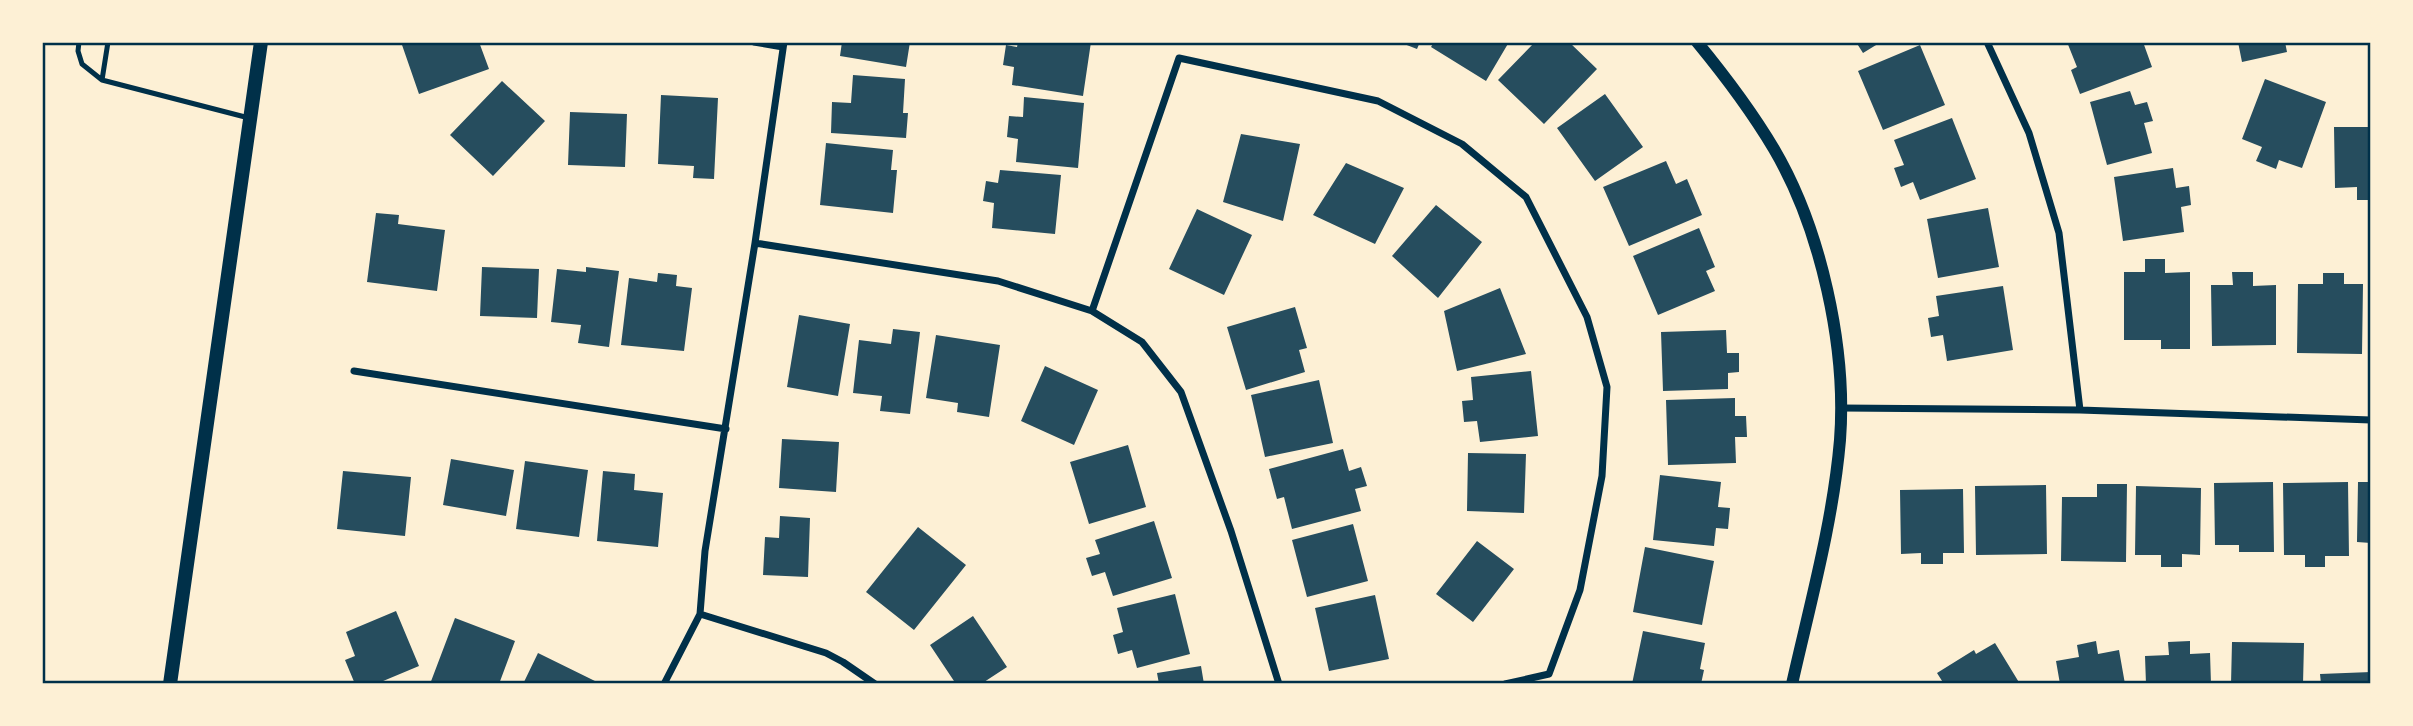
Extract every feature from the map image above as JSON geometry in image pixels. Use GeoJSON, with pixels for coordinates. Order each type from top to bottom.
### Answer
{"type":"FeatureCollection","features":[{"type":"Feature","properties":{"kind":"main road"},"geometry":{"type":"LineString","coordinates":[[170,684],[261,42]]}},
{"type":"Feature","properties":{"kind":"street"},"geometry":{"type":"LineString","coordinates":[[664,684],[700,614],[705,551],[784,44],[754,42]]}},
{"type":"Feature","properties":{"kind":"street"},"geometry":{"type":"LineString","coordinates":[[1697,42],[1722,73],[1775,150],[1810,229],[1833,323],[1840,438],[1819,568],[1792,684]]}},
{"type":"Feature","properties":{"kind":"street"},"geometry":{"type":"LineString","coordinates":[[1987,42],[2029,133],[2059,233],[2080,410]]}},
{"type":"Feature","properties":{"kind":"street"},"geometry":{"type":"LineString","coordinates":[[1092,311],[1179,58],[1378,101],[1462,144],[1526,197],[1587,317],[1607,387],[1602,476],[1580,590],[1549,674],[1505,684]]}},
{"type":"Feature","properties":{"kind":"street"},"geometry":{"type":"LineString","coordinates":[[755,243],[998,281],[1092,311],[1142,342],[1181,392],[1231,531],[1279,684]]}},
{"type":"Feature","properties":{"kind":"street"},"geometry":{"type":"LineString","coordinates":[[354,371],[726,429]]}},
{"type":"Feature","properties":{"kind":"street"},"geometry":{"type":"LineString","coordinates":[[1840,408],[2080,410],[2371,419]]}},
{"type":"Feature","properties":{"kind":"street"},"geometry":{"type":"LineString","coordinates":[[700,614],[826,653],[875,684]]}},
{"type":"Feature","properties":{"kind":"lane"},"geometry":{"type":"LineString","coordinates":[[79,42],[78,51],[82,64],[102,80],[249,118]]}},
{"type":"Feature","properties":{"kind":"lane"},"geometry":{"type":"LineString","coordinates":[[102,80],[108,42]]}},
{"type":"Feature","properties":{"kind":"building"},"geometry":{"type":"Polygon","coordinates":[[[401,42],[464,42],[465,45],[479,42],[489,69],[419,94],[401,42]]]}},
{"type":"Feature","properties":{"kind":"building"},"geometry":{"type":"Polygon","coordinates":[[[842,42],[910,42],[906,67],[840,56],[842,42]]]}},
{"type":"Feature","properties":{"kind":"building"},"geometry":{"type":"Polygon","coordinates":[[[1018,42],[1091,42],[1083,96],[1012,85],[1014,67],[1003,65],[1006,45],[1017,47],[1018,42]]]}},
{"type":"Feature","properties":{"kind":"building"},"geometry":{"type":"Polygon","coordinates":[[[1399,42],[1420,42],[1417,49],[1399,42]]]}},
{"type":"Feature","properties":{"kind":"building"},"geometry":{"type":"Polygon","coordinates":[[[1434,42],[1509,42],[1486,81],[1431,47],[1434,42]]]}},
{"type":"Feature","properties":{"kind":"building"},"geometry":{"type":"Polygon","coordinates":[[[1535,42],[1569,42],[1597,69],[1544,124],[1498,80],[1535,42]]]}},
{"type":"Feature","properties":{"kind":"building"},"geometry":{"type":"Polygon","coordinates":[[[1856,42],[1881,42],[1863,53],[1856,42]]]}},
{"type":"Feature","properties":{"kind":"building"},"geometry":{"type":"Polygon","coordinates":[[[2067,42],[2143,42],[2152,67],[2080,94],[2071,70],[2077,67],[2067,42]]]}},
{"type":"Feature","properties":{"kind":"building"},"geometry":{"type":"Polygon","coordinates":[[[2238,42],[2285,42],[2287,52],[2242,62],[2238,42]]]}},
{"type":"Feature","properties":{"kind":"building"},"geometry":{"type":"Polygon","coordinates":[[[1920,45],[1945,105],[1883,130],[1858,71],[1920,45]]]}},
{"type":"Feature","properties":{"kind":"building"},"geometry":{"type":"Polygon","coordinates":[[[853,75],[905,79],[903,113],[908,113],[906,138],[831,133],[832,102],[851,103],[853,75]]]}},
{"type":"Feature","properties":{"kind":"building"},"geometry":{"type":"Polygon","coordinates":[[[2265,79],[2326,102],[2302,168],[2279,160],[2276,169],[2256,161],[2262,147],[2242,139],[2265,79]]]}},
{"type":"Feature","properties":{"kind":"building"},"geometry":{"type":"Polygon","coordinates":[[[502,81],[545,121],[493,176],[450,135],[502,81]]]}},
{"type":"Feature","properties":{"kind":"building"},"geometry":{"type":"Polygon","coordinates":[[[2130,91],[2135,105],[2147,102],[2153,121],[2144,123],[2152,153],[2107,165],[2090,102],[2130,91]]]}},
{"type":"Feature","properties":{"kind":"building"},"geometry":{"type":"Polygon","coordinates":[[[1605,94],[1643,147],[1595,181],[1557,128],[1605,94]]]}},
{"type":"Feature","properties":{"kind":"building"},"geometry":{"type":"Polygon","coordinates":[[[661,95],[718,98],[714,179],[693,178],[694,166],[658,164],[661,95]]]}},
{"type":"Feature","properties":{"kind":"building"},"geometry":{"type":"Polygon","coordinates":[[[1024,97],[1084,103],[1078,168],[1016,162],[1018,139],[1007,137],[1009,116],[1023,117],[1024,97]]]}},
{"type":"Feature","properties":{"kind":"building"},"geometry":{"type":"Polygon","coordinates":[[[570,112],[627,114],[625,167],[568,165],[570,112]]]}},
{"type":"Feature","properties":{"kind":"building"},"geometry":{"type":"Polygon","coordinates":[[[1952,118],[1976,179],[1920,200],[1913,182],[1901,187],[1894,168],[1904,165],[1894,140],[1952,118]]]}},
{"type":"Feature","properties":{"kind":"building"},"geometry":{"type":"Polygon","coordinates":[[[2334,127],[2371,127],[2371,200],[2357,200],[2357,187],[2335,188],[2334,127]]]}},
{"type":"Feature","properties":{"kind":"building"},"geometry":{"type":"Polygon","coordinates":[[[1241,134],[1300,144],[1283,221],[1223,202],[1241,134]]]}},
{"type":"Feature","properties":{"kind":"building"},"geometry":{"type":"Polygon","coordinates":[[[826,143],[893,150],[891,170],[897,170],[893,213],[820,205],[826,143]]]}},
{"type":"Feature","properties":{"kind":"building"},"geometry":{"type":"Polygon","coordinates":[[[1666,161],[1676,184],[1687,179],[1702,215],[1629,246],[1603,187],[1666,161]]]}},
{"type":"Feature","properties":{"kind":"building"},"geometry":{"type":"Polygon","coordinates":[[[1346,163],[1404,188],[1375,244],[1313,215],[1346,163]]]}},
{"type":"Feature","properties":{"kind":"building"},"geometry":{"type":"Polygon","coordinates":[[[2173,168],[2176,188],[2189,186],[2191,205],[2181,207],[2184,232],[2123,241],[2114,177],[2173,168]]]}},
{"type":"Feature","properties":{"kind":"building"},"geometry":{"type":"Polygon","coordinates":[[[1000,170],[1061,175],[1055,234],[992,228],[994,203],[983,201],[986,181],[998,183],[1000,170]]]}},
{"type":"Feature","properties":{"kind":"building"},"geometry":{"type":"Polygon","coordinates":[[[1436,205],[1482,242],[1438,298],[1392,256],[1436,205]]]}},
{"type":"Feature","properties":{"kind":"building"},"geometry":{"type":"Polygon","coordinates":[[[1988,208],[1999,267],[1938,278],[1927,219],[1988,208]]]}},
{"type":"Feature","properties":{"kind":"building"},"geometry":{"type":"Polygon","coordinates":[[[1197,209],[1252,235],[1224,295],[1169,269],[1197,209]]]}},
{"type":"Feature","properties":{"kind":"building"},"geometry":{"type":"Polygon","coordinates":[[[376,213],[399,215],[398,224],[445,230],[437,291],[367,282],[376,213]]]}},
{"type":"Feature","properties":{"kind":"building"},"geometry":{"type":"Polygon","coordinates":[[[1699,228],[1715,267],[1706,271],[1715,291],[1658,315],[1633,256],[1699,228]]]}},
{"type":"Feature","properties":{"kind":"building"},"geometry":{"type":"Polygon","coordinates":[[[2145,259],[2165,259],[2165,273],[2190,272],[2190,349],[2161,349],[2161,340],[2124,340],[2124,272],[2145,272],[2145,259]]]}},
{"type":"Feature","properties":{"kind":"building"},"geometry":{"type":"Polygon","coordinates":[[[482,267],[539,269],[537,318],[480,316],[482,267]]]}},
{"type":"Feature","properties":{"kind":"building"},"geometry":{"type":"Polygon","coordinates":[[[586,267],[619,271],[609,347],[578,343],[581,325],[551,322],[557,269],[586,272],[586,267]]]}},
{"type":"Feature","properties":{"kind":"building"},"geometry":{"type":"Polygon","coordinates":[[[2232,272],[2253,272],[2253,286],[2276,285],[2276,345],[2212,346],[2211,285],[2233,285],[2232,272]]]}},
{"type":"Feature","properties":{"kind":"building"},"geometry":{"type":"Polygon","coordinates":[[[658,273],[677,275],[676,286],[692,288],[684,351],[621,345],[629,278],[657,282],[658,273]]]}},
{"type":"Feature","properties":{"kind":"building"},"geometry":{"type":"Polygon","coordinates":[[[2323,273],[2344,273],[2344,284],[2363,284],[2362,354],[2297,353],[2298,284],[2323,284],[2323,273]]]}},
{"type":"Feature","properties":{"kind":"building"},"geometry":{"type":"Polygon","coordinates":[[[2003,286],[2013,350],[1947,361],[1943,335],[1931,337],[1928,318],[1939,316],[1936,296],[2003,286]]]}},
{"type":"Feature","properties":{"kind":"building"},"geometry":{"type":"Polygon","coordinates":[[[1500,288],[1526,354],[1457,371],[1444,311],[1500,288]]]}},
{"type":"Feature","properties":{"kind":"building"},"geometry":{"type":"Polygon","coordinates":[[[1295,307],[1307,348],[1299,350],[1305,372],[1246,390],[1227,327],[1295,307]]]}},
{"type":"Feature","properties":{"kind":"building"},"geometry":{"type":"Polygon","coordinates":[[[799,315],[850,324],[838,396],[787,387],[799,315]]]}},
{"type":"Feature","properties":{"kind":"building"},"geometry":{"type":"Polygon","coordinates":[[[893,329],[920,332],[910,414],[880,411],[882,396],[853,393],[859,340],[891,344],[893,329]]]}},
{"type":"Feature","properties":{"kind":"building"},"geometry":{"type":"Polygon","coordinates":[[[1726,330],[1727,353],[1739,353],[1739,372],[1728,373],[1728,389],[1663,391],[1661,332],[1726,330]]]}},
{"type":"Feature","properties":{"kind":"building"},"geometry":{"type":"Polygon","coordinates":[[[936,335],[1000,345],[989,417],[957,412],[958,403],[926,398],[936,335]]]}},
{"type":"Feature","properties":{"kind":"building"},"geometry":{"type":"Polygon","coordinates":[[[1045,366],[1098,390],[1074,445],[1021,421],[1045,366]]]}},
{"type":"Feature","properties":{"kind":"building"},"geometry":{"type":"Polygon","coordinates":[[[1531,371],[1538,436],[1480,442],[1477,421],[1464,422],[1462,401],[1473,400],[1471,377],[1531,371]]]}},
{"type":"Feature","properties":{"kind":"building"},"geometry":{"type":"Polygon","coordinates":[[[1319,380],[1333,443],[1265,457],[1251,395],[1319,380]]]}},
{"type":"Feature","properties":{"kind":"building"},"geometry":{"type":"Polygon","coordinates":[[[1735,398],[1735,416],[1746,416],[1747,437],[1735,437],[1736,463],[1668,465],[1666,400],[1735,398]]]}},
{"type":"Feature","properties":{"kind":"building"},"geometry":{"type":"Polygon","coordinates":[[[782,439],[839,442],[836,492],[779,488],[782,439]]]}},
{"type":"Feature","properties":{"kind":"building"},"geometry":{"type":"Polygon","coordinates":[[[1128,445],[1146,507],[1089,524],[1070,462],[1128,445]]]}},
{"type":"Feature","properties":{"kind":"building"},"geometry":{"type":"Polygon","coordinates":[[[1343,449],[1349,471],[1361,467],[1367,486],[1355,489],[1361,511],[1292,529],[1284,497],[1277,499],[1269,469],[1343,449]]]}},
{"type":"Feature","properties":{"kind":"building"},"geometry":{"type":"Polygon","coordinates":[[[1468,453],[1526,454],[1524,513],[1467,511],[1468,453]]]}},
{"type":"Feature","properties":{"kind":"building"},"geometry":{"type":"Polygon","coordinates":[[[451,459],[514,470],[506,516],[443,505],[451,459]]]}},
{"type":"Feature","properties":{"kind":"building"},"geometry":{"type":"Polygon","coordinates":[[[525,461],[588,470],[579,537],[516,529],[525,461]]]}},
{"type":"Feature","properties":{"kind":"building"},"geometry":{"type":"Polygon","coordinates":[[[343,471],[411,477],[405,536],[337,529],[343,471]]]}},
{"type":"Feature","properties":{"kind":"building"},"geometry":{"type":"Polygon","coordinates":[[[603,471],[635,474],[634,490],[663,493],[658,547],[597,541],[603,471]]]}},
{"type":"Feature","properties":{"kind":"building"},"geometry":{"type":"Polygon","coordinates":[[[1660,475],[1721,482],[1718,507],[1730,508],[1728,529],[1716,528],[1714,546],[1653,540],[1660,475]]]}},
{"type":"Feature","properties":{"kind":"building"},"geometry":{"type":"Polygon","coordinates":[[[2273,482],[2274,552],[2239,552],[2239,545],[2215,545],[2214,483],[2273,482]]]}},
{"type":"Feature","properties":{"kind":"building"},"geometry":{"type":"Polygon","coordinates":[[[2348,482],[2349,556],[2325,556],[2325,567],[2305,567],[2305,555],[2284,555],[2283,483],[2348,482]]]}},
{"type":"Feature","properties":{"kind":"building"},"geometry":{"type":"Polygon","coordinates":[[[2358,482],[2371,482],[2371,543],[2357,542],[2358,482]]]}},
{"type":"Feature","properties":{"kind":"building"},"geometry":{"type":"Polygon","coordinates":[[[2097,484],[2127,484],[2126,562],[2061,561],[2062,497],[2097,497],[2097,484]]]}},
{"type":"Feature","properties":{"kind":"building"},"geometry":{"type":"Polygon","coordinates":[[[2046,485],[2047,554],[1976,555],[1975,486],[2046,485]]]}},
{"type":"Feature","properties":{"kind":"building"},"geometry":{"type":"Polygon","coordinates":[[[2136,486],[2201,488],[2200,555],[2182,554],[2182,567],[2161,567],[2161,555],[2135,555],[2136,486]]]}},
{"type":"Feature","properties":{"kind":"building"},"geometry":{"type":"Polygon","coordinates":[[[1963,489],[1964,553],[1943,553],[1943,564],[1921,564],[1921,553],[1901,554],[1900,490],[1963,489]]]}},
{"type":"Feature","properties":{"kind":"building"},"geometry":{"type":"Polygon","coordinates":[[[780,516],[810,518],[808,577],[763,575],[765,537],[779,538],[780,516]]]}},
{"type":"Feature","properties":{"kind":"building"},"geometry":{"type":"Polygon","coordinates":[[[1154,521],[1172,578],[1113,596],[1105,572],[1092,576],[1086,558],[1100,554],[1095,540],[1154,521]]]}},
{"type":"Feature","properties":{"kind":"building"},"geometry":{"type":"Polygon","coordinates":[[[1353,524],[1368,581],[1307,597],[1292,540],[1353,524]]]}},
{"type":"Feature","properties":{"kind":"building"},"geometry":{"type":"Polygon","coordinates":[[[918,527],[966,565],[914,630],[866,592],[918,527]]]}},
{"type":"Feature","properties":{"kind":"building"},"geometry":{"type":"Polygon","coordinates":[[[1477,541],[1514,569],[1473,622],[1436,594],[1477,541]]]}},
{"type":"Feature","properties":{"kind":"building"},"geometry":{"type":"Polygon","coordinates":[[[1645,547],[1714,561],[1702,625],[1633,612],[1645,547]]]}},
{"type":"Feature","properties":{"kind":"building"},"geometry":{"type":"Polygon","coordinates":[[[1175,594],[1190,654],[1137,668],[1132,650],[1118,654],[1113,635],[1123,632],[1117,608],[1175,594]]]}},
{"type":"Feature","properties":{"kind":"building"},"geometry":{"type":"Polygon","coordinates":[[[1375,595],[1389,659],[1329,671],[1315,608],[1375,595]]]}},
{"type":"Feature","properties":{"kind":"building"},"geometry":{"type":"Polygon","coordinates":[[[396,611],[419,666],[376,684],[355,684],[345,660],[355,656],[346,632],[396,611]]]}},
{"type":"Feature","properties":{"kind":"building"},"geometry":{"type":"Polygon","coordinates":[[[973,616],[1007,667],[981,684],[956,684],[930,645],[973,616]]]}},
{"type":"Feature","properties":{"kind":"building"},"geometry":{"type":"Polygon","coordinates":[[[455,618],[515,641],[499,684],[430,684],[455,618]]]}},
{"type":"Feature","properties":{"kind":"building"},"geometry":{"type":"Polygon","coordinates":[[[1643,631],[1705,643],[1700,669],[1704,670],[1701,684],[1632,684],[1643,631]]]}},
{"type":"Feature","properties":{"kind":"building"},"geometry":{"type":"Polygon","coordinates":[[[2096,641],[2098,654],[2119,650],[2125,684],[2060,684],[2056,661],[2079,657],[2077,645],[2096,641]]]}},
{"type":"Feature","properties":{"kind":"building"},"geometry":{"type":"Polygon","coordinates":[[[2190,641],[2190,654],[2210,653],[2211,684],[2146,684],[2145,656],[2169,655],[2168,642],[2190,641]]]}},
{"type":"Feature","properties":{"kind":"building"},"geometry":{"type":"Polygon","coordinates":[[[2232,642],[2304,643],[2303,684],[2231,684],[2232,642]]]}},
{"type":"Feature","properties":{"kind":"building"},"geometry":{"type":"Polygon","coordinates":[[[1995,643],[2020,684],[1944,684],[1937,673],[1974,650],[1976,654],[1995,643]]]}},
{"type":"Feature","properties":{"kind":"building"},"geometry":{"type":"Polygon","coordinates":[[[538,653],[597,682],[596,684],[523,684],[538,653]]]}},
{"type":"Feature","properties":{"kind":"building"},"geometry":{"type":"Polygon","coordinates":[[[1201,666],[1204,684],[1159,684],[1157,673],[1201,666]]]}},
{"type":"Feature","properties":{"kind":"building"},"geometry":{"type":"Polygon","coordinates":[[[2371,672],[2371,684],[2321,684],[2320,674],[2371,672]]]}}]}
